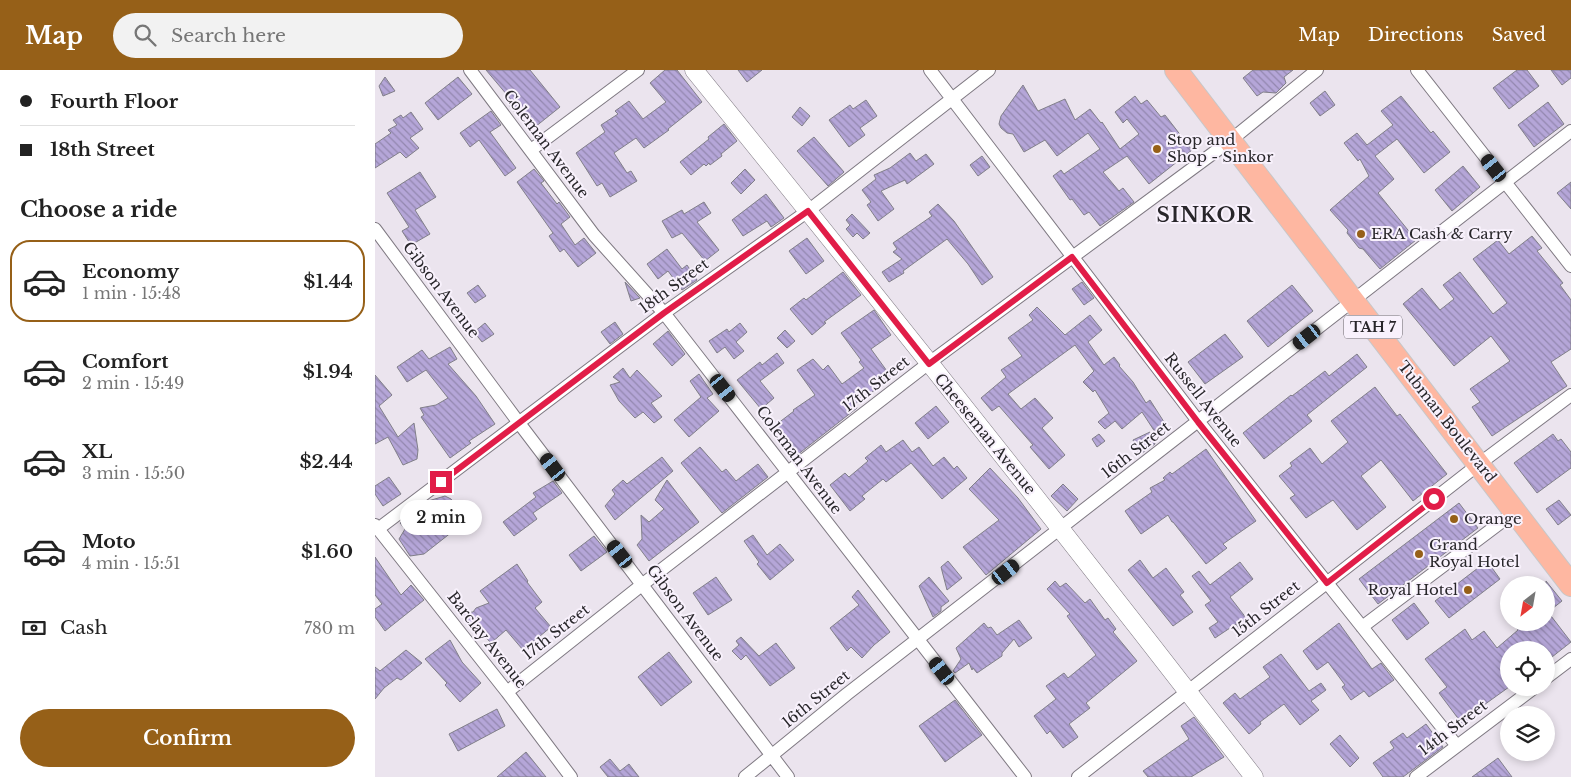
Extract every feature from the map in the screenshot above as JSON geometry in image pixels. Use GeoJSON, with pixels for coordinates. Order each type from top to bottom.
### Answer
{"type":"FeatureCollection","features":[{"type":"Feature","properties":{"kind":"highway","name":"Tubman Boulevard"},"geometry":{"type":"LineString","coordinates":[[1176,70],[1571,585]]}},
{"type":"Feature","properties":{"kind":"street","name":"Coleman Avenue"},"geometry":{"type":"LineString","coordinates":[[470,70],[594,235],[664,313],[1025,777]]}},
{"type":"Feature","properties":{"kind":"street"},"geometry":{"type":"LineString","coordinates":[[531,150],[638,70]]}},
{"type":"Feature","properties":{"kind":"street","name":"Cheeseman Avenue"},"geometry":{"type":"LineString","coordinates":[[694,70],[1061,529],[1254,777]]}},
{"type":"Feature","properties":{"kind":"street","name":"Russell Avenue"},"geometry":{"type":"LineString","coordinates":[[930,70],[1198,422],[1457,746]]}},
{"type":"Feature","properties":{"kind":"street","name":"18th Street"},"geometry":{"type":"LineString","coordinates":[[377,527],[519,423],[664,313],[808,211],[989,70]]}},
{"type":"Feature","properties":{"kind":"street","name":"17th Street"},"geometry":{"type":"LineString","coordinates":[[507,692],[643,584],[929,364],[1231,140],[1317,70]]}},
{"type":"Feature","properties":{"kind":"street"},"geometry":{"type":"LineString","coordinates":[[1417,70],[1571,266]]}},
{"type":"Feature","properties":{"kind":"street","name":"16th Street"},"geometry":{"type":"LineString","coordinates":[[745,777],[847,694],[918,641],[1571,132]]}},
{"type":"Feature","properties":{"kind":"street","name":"Gibson Avenue"},"geometry":{"type":"LineString","coordinates":[[375,229],[519,423],[788,777]]}},
{"type":"Feature","properties":{"kind":"street","name":"15th Street"},"geometry":{"type":"LineString","coordinates":[[1078,777],[1479,464],[1571,395]]}},
{"type":"Feature","properties":{"kind":"street"},"geometry":{"type":"LineString","coordinates":[[1362,627],[1516,511]]}},
{"type":"Feature","properties":{"kind":"street","name":"Barclay Avenue"},"geometry":{"type":"LineString","coordinates":[[377,527],[507,692],[571,777]]}},
{"type":"Feature","properties":{"kind":"street"},"geometry":{"type":"LineString","coordinates":[[1555,671],[1571,659]]}},
{"type":"Feature","properties":{"kind":"street","name":"14th Street"},"geometry":{"type":"LineString","coordinates":[[1416,777],[1523,696]]}},
{"type":"Feature","properties":{"kind":"building"},"geometry":{"type":"Polygon","coordinates":[[[486,70],[530,70],[560,107],[530,131],[509,105],[513,102],[486,70]]]}},
{"type":"Feature","properties":{"kind":"building"},"geometry":{"type":"Polygon","coordinates":[[[665,70],[677,70],[702,102],[644,148],[636,138],[614,153],[627,173],[631,171],[637,181],[610,197],[602,183],[597,186],[576,153],[605,132],[601,125],[618,114],[615,111],[629,101],[643,119],[666,102],[650,83],[665,70]]]}},
{"type":"Feature","properties":{"kind":"building"},"geometry":{"type":"Polygon","coordinates":[[[738,70],[762,70],[747,82],[738,70]]]}},
{"type":"Feature","properties":{"kind":"building"},"geometry":{"type":"Polygon","coordinates":[[[1253,70],[1293,70],[1284,77],[1286,83],[1276,93],[1263,92],[1257,96],[1243,78],[1253,70]]]}},
{"type":"Feature","properties":{"kind":"building"},"geometry":{"type":"Polygon","coordinates":[[[1517,70],[1527,70],[1539,86],[1509,109],[1493,88],[1517,70]]]}},
{"type":"Feature","properties":{"kind":"building"},"geometry":{"type":"Polygon","coordinates":[[[1551,70],[1571,70],[1571,78],[1562,85],[1551,70]]]}},
{"type":"Feature","properties":{"kind":"building"},"geometry":{"type":"Polygon","coordinates":[[[385,77],[395,91],[383,96],[379,86],[385,77]]]}},
{"type":"Feature","properties":{"kind":"building"},"geometry":{"type":"Polygon","coordinates":[[[458,77],[472,94],[438,120],[425,103],[458,77]]]}},
{"type":"Feature","properties":{"kind":"building"},"geometry":{"type":"Polygon","coordinates":[[[1023,85],[1038,111],[1065,99],[1075,120],[1090,109],[1102,122],[1120,149],[1139,134],[1127,119],[1123,123],[1115,112],[1135,96],[1141,104],[1147,100],[1161,117],[1165,115],[1192,150],[1149,184],[1127,156],[1103,172],[1119,191],[1123,188],[1134,202],[1100,226],[1089,212],[1084,215],[1072,199],[1070,200],[1053,176],[1061,170],[1064,174],[1100,149],[1088,133],[1057,156],[1045,140],[1024,152],[1013,134],[1007,133],[1001,128],[999,124],[1001,116],[1023,85]]]}},
{"type":"Feature","properties":{"kind":"building"},"geometry":{"type":"Polygon","coordinates":[[[1325,91],[1335,105],[1320,116],[1310,103],[1325,91]]]}},
{"type":"Feature","properties":{"kind":"building"},"geometry":{"type":"Polygon","coordinates":[[[1401,96],[1431,133],[1433,131],[1450,152],[1424,173],[1397,139],[1375,156],[1394,179],[1378,193],[1416,240],[1380,269],[1363,249],[1359,248],[1347,233],[1348,230],[1330,210],[1369,176],[1360,159],[1358,161],[1344,143],[1357,133],[1367,145],[1393,125],[1381,111],[1401,96]]]}},
{"type":"Feature","properties":{"kind":"building"},"geometry":{"type":"Polygon","coordinates":[[[866,100],[877,116],[860,128],[865,135],[849,147],[829,120],[850,105],[853,109],[866,100]]]}},
{"type":"Feature","properties":{"kind":"building"},"geometry":{"type":"Polygon","coordinates":[[[1548,102],[1564,124],[1534,147],[1518,125],[1548,102]]]}},
{"type":"Feature","properties":{"kind":"building"},"geometry":{"type":"Polygon","coordinates":[[[800,107],[810,116],[802,126],[792,117],[800,107]]]}},
{"type":"Feature","properties":{"kind":"building"},"geometry":{"type":"Polygon","coordinates":[[[491,111],[501,125],[490,132],[516,168],[505,176],[479,140],[470,147],[460,133],[491,111]]]}},
{"type":"Feature","properties":{"kind":"building"},"geometry":{"type":"Polygon","coordinates":[[[411,112],[423,129],[410,138],[419,148],[406,158],[400,152],[375,168],[375,144],[391,133],[388,130],[397,125],[393,120],[401,115],[403,118],[411,112]]]}},
{"type":"Feature","properties":{"kind":"building"},"geometry":{"type":"Polygon","coordinates":[[[724,124],[737,141],[710,165],[709,163],[706,166],[704,164],[691,175],[680,162],[709,139],[708,137],[724,124]]]}},
{"type":"Feature","properties":{"kind":"building"},"geometry":{"type":"Polygon","coordinates":[[[814,137],[844,172],[828,186],[797,151],[814,137]]]}},
{"type":"Feature","properties":{"kind":"building"},"geometry":{"type":"Polygon","coordinates":[[[910,153],[916,161],[926,154],[934,164],[907,184],[905,180],[881,191],[894,209],[878,221],[867,205],[871,202],[862,190],[876,179],[874,175],[890,168],[910,153]]]}},
{"type":"Feature","properties":{"kind":"building"},"geometry":{"type":"Polygon","coordinates":[[[982,156],[990,167],[978,176],[970,165],[982,156]]]}},
{"type":"Feature","properties":{"kind":"building"},"geometry":{"type":"Polygon","coordinates":[[[1463,166],[1480,187],[1452,211],[1435,190],[1463,166]]]}},
{"type":"Feature","properties":{"kind":"building"},"geometry":{"type":"Polygon","coordinates":[[[534,169],[544,181],[541,183],[570,217],[561,224],[575,245],[584,238],[596,253],[578,267],[564,249],[560,252],[549,236],[553,233],[517,182],[534,169]]]}},
{"type":"Feature","properties":{"kind":"building"},"geometry":{"type":"Polygon","coordinates":[[[745,169],[755,180],[741,194],[731,183],[745,169]]]}},
{"type":"Feature","properties":{"kind":"building"},"geometry":{"type":"Polygon","coordinates":[[[420,172],[436,197],[415,210],[430,234],[411,245],[402,231],[409,227],[387,193],[420,172]]]}},
{"type":"Feature","properties":{"kind":"building"},"geometry":{"type":"Polygon","coordinates":[[[1571,182],[1571,209],[1557,193],[1571,182]]]}},
{"type":"Feature","properties":{"kind":"building"},"geometry":{"type":"Polygon","coordinates":[[[766,194],[784,218],[771,227],[767,221],[743,236],[732,220],[766,194]]]}},
{"type":"Feature","properties":{"kind":"building"},"geometry":{"type":"Polygon","coordinates":[[[704,202],[711,213],[697,222],[719,250],[705,261],[682,233],[672,238],[662,221],[682,210],[684,214],[704,202]]]}},
{"type":"Feature","properties":{"kind":"building"},"geometry":{"type":"Polygon","coordinates":[[[938,204],[954,221],[993,277],[982,285],[968,264],[947,239],[903,271],[904,273],[889,282],[882,272],[902,259],[893,252],[897,249],[893,243],[932,216],[929,212],[938,204]]]}},
{"type":"Feature","properties":{"kind":"building"},"geometry":{"type":"Polygon","coordinates":[[[852,214],[870,233],[863,239],[857,233],[853,237],[846,229],[850,225],[846,220],[852,214]]]}},
{"type":"Feature","properties":{"kind":"building"},"geometry":{"type":"Polygon","coordinates":[[[1532,236],[1542,248],[1537,251],[1563,283],[1560,285],[1571,300],[1571,349],[1551,362],[1567,386],[1492,436],[1472,407],[1480,402],[1470,389],[1510,361],[1491,336],[1454,366],[1403,304],[1422,288],[1440,310],[1454,299],[1443,285],[1460,272],[1493,314],[1507,303],[1473,259],[1498,240],[1509,254],[1532,236]]]}},
{"type":"Feature","properties":{"kind":"building"},"geometry":{"type":"Polygon","coordinates":[[[807,238],[824,261],[806,274],[789,251],[807,238]]]}},
{"type":"Feature","properties":{"kind":"building"},"geometry":{"type":"Polygon","coordinates":[[[667,249],[682,269],[687,265],[697,280],[682,290],[668,271],[658,279],[647,264],[667,249]]]}},
{"type":"Feature","properties":{"kind":"building"},"geometry":{"type":"Polygon","coordinates":[[[843,272],[861,295],[824,322],[826,323],[812,335],[790,309],[804,298],[806,300],[843,272]]]}},
{"type":"Feature","properties":{"kind":"building"},"geometry":{"type":"Polygon","coordinates":[[[625,282],[640,298],[631,301],[625,282]]]}},
{"type":"Feature","properties":{"kind":"building"},"geometry":{"type":"Polygon","coordinates":[[[1082,282],[1094,298],[1084,305],[1072,289],[1082,282]]]}},
{"type":"Feature","properties":{"kind":"building"},"geometry":{"type":"Polygon","coordinates":[[[478,285],[486,296],[475,303],[467,293],[478,285]]]}},
{"type":"Feature","properties":{"kind":"building"},"geometry":{"type":"Polygon","coordinates":[[[1292,285],[1313,311],[1268,347],[1247,321],[1292,285]]]}},
{"type":"Feature","properties":{"kind":"building"},"geometry":{"type":"Polygon","coordinates":[[[1037,307],[1065,335],[1090,315],[1102,330],[1088,342],[1104,365],[1114,357],[1146,403],[1150,400],[1166,425],[1155,432],[1142,412],[1122,429],[1115,421],[1105,429],[1098,422],[1109,413],[1095,390],[1093,392],[1083,382],[1094,371],[1075,345],[1008,394],[1021,409],[1035,398],[1053,418],[1042,428],[1065,455],[1049,469],[1030,447],[1033,445],[999,406],[992,411],[981,398],[1006,377],[1001,370],[1022,356],[1008,338],[1033,320],[1029,315],[1037,307]]]}},
{"type":"Feature","properties":{"kind":"building"},"geometry":{"type":"Polygon","coordinates":[[[874,310],[891,335],[871,349],[892,378],[855,404],[857,408],[792,459],[781,445],[785,442],[773,427],[815,395],[797,370],[813,359],[823,370],[828,365],[842,384],[864,368],[859,362],[861,360],[841,333],[874,310]]]}},
{"type":"Feature","properties":{"kind":"building"},"geometry":{"type":"Polygon","coordinates":[[[615,322],[623,334],[610,344],[601,332],[615,322]]]}},
{"type":"Feature","properties":{"kind":"building"},"geometry":{"type":"Polygon","coordinates":[[[485,323],[494,334],[482,342],[474,332],[485,323]]]}},
{"type":"Feature","properties":{"kind":"building"},"geometry":{"type":"Polygon","coordinates":[[[740,323],[747,332],[736,342],[744,351],[734,359],[725,347],[717,353],[709,341],[727,329],[729,332],[740,323]]]}},
{"type":"Feature","properties":{"kind":"building"},"geometry":{"type":"Polygon","coordinates":[[[785,330],[795,341],[787,348],[777,338],[785,330]]]}},
{"type":"Feature","properties":{"kind":"building"},"geometry":{"type":"Polygon","coordinates":[[[668,331],[685,354],[672,366],[653,344],[668,331]]]}},
{"type":"Feature","properties":{"kind":"building"},"geometry":{"type":"Polygon","coordinates":[[[1225,334],[1243,357],[1205,384],[1188,362],[1225,334]]]}},
{"type":"Feature","properties":{"kind":"building"},"geometry":{"type":"Polygon","coordinates":[[[450,347],[457,359],[448,364],[476,396],[495,424],[469,441],[471,443],[450,458],[421,417],[424,415],[420,408],[436,405],[448,398],[426,370],[407,382],[397,367],[422,350],[429,359],[450,347]]]}},
{"type":"Feature","properties":{"kind":"building"},"geometry":{"type":"Polygon","coordinates":[[[777,353],[784,363],[760,381],[774,398],[761,409],[737,380],[760,362],[762,365],[777,353]]]}},
{"type":"Feature","properties":{"kind":"building"},"geometry":{"type":"Polygon","coordinates":[[[1357,354],[1367,367],[1307,415],[1312,421],[1264,459],[1243,433],[1325,371],[1329,376],[1357,354]]]}},
{"type":"Feature","properties":{"kind":"building"},"geometry":{"type":"Polygon","coordinates":[[[623,368],[630,378],[637,370],[662,396],[651,403],[662,417],[654,423],[643,412],[635,418],[619,401],[610,385],[620,382],[613,377],[623,368]]]}},
{"type":"Feature","properties":{"kind":"building"},"geometry":{"type":"Polygon","coordinates":[[[699,374],[713,394],[707,398],[719,411],[689,437],[674,420],[701,397],[690,381],[699,374]]]}},
{"type":"Feature","properties":{"kind":"building"},"geometry":{"type":"Polygon","coordinates":[[[375,375],[392,395],[379,406],[398,437],[414,423],[418,450],[417,459],[403,465],[388,437],[375,444],[375,375]]]}},
{"type":"Feature","properties":{"kind":"building"},"geometry":{"type":"Polygon","coordinates":[[[1375,387],[1397,416],[1400,414],[1447,474],[1413,501],[1381,460],[1361,476],[1386,507],[1357,530],[1333,500],[1306,518],[1290,498],[1295,495],[1279,476],[1292,466],[1290,463],[1310,448],[1322,464],[1348,442],[1331,421],[1375,387]]]}},
{"type":"Feature","properties":{"kind":"building"},"geometry":{"type":"Polygon","coordinates":[[[936,406],[949,422],[928,439],[915,423],[936,406]]]}},
{"type":"Feature","properties":{"kind":"building"},"geometry":{"type":"Polygon","coordinates":[[[1150,432],[1155,444],[1139,455],[1133,440],[1150,432]]]}},
{"type":"Feature","properties":{"kind":"building"},"geometry":{"type":"Polygon","coordinates":[[[1099,434],[1105,441],[1097,447],[1092,439],[1099,434]]]}},
{"type":"Feature","properties":{"kind":"building"},"geometry":{"type":"Polygon","coordinates":[[[1553,434],[1558,441],[1561,439],[1571,452],[1571,468],[1537,493],[1514,463],[1553,434]]]}},
{"type":"Feature","properties":{"kind":"building"},"geometry":{"type":"Polygon","coordinates":[[[903,440],[912,452],[919,447],[933,466],[944,457],[954,469],[957,466],[967,478],[942,499],[911,463],[886,482],[883,479],[862,496],[865,499],[850,511],[830,485],[845,473],[849,477],[868,461],[865,458],[881,445],[886,452],[903,440]]]}},
{"type":"Feature","properties":{"kind":"building"},"geometry":{"type":"Polygon","coordinates":[[[700,447],[722,472],[726,469],[736,481],[758,464],[768,477],[722,513],[681,463],[700,447]]]}},
{"type":"Feature","properties":{"kind":"building"},"geometry":{"type":"Polygon","coordinates":[[[1206,449],[1256,521],[1223,544],[1227,548],[1206,564],[1168,515],[1141,534],[1125,511],[1152,492],[1150,488],[1165,480],[1163,478],[1170,472],[1172,474],[1206,449]]]}},
{"type":"Feature","properties":{"kind":"building"},"geometry":{"type":"Polygon","coordinates":[[[662,457],[673,471],[615,520],[605,506],[615,494],[612,490],[623,480],[627,484],[662,457]]]}},
{"type":"Feature","properties":{"kind":"building"},"geometry":{"type":"Polygon","coordinates":[[[990,468],[1018,498],[1041,529],[986,575],[963,547],[999,520],[969,489],[990,468]]]}},
{"type":"Feature","properties":{"kind":"building"},"geometry":{"type":"Polygon","coordinates":[[[389,477],[401,494],[383,506],[375,494],[375,486],[389,477]]]}},
{"type":"Feature","properties":{"kind":"building"},"geometry":{"type":"Polygon","coordinates":[[[667,480],[699,522],[649,561],[637,545],[642,539],[641,515],[649,522],[664,509],[655,500],[667,480]]]}},
{"type":"Feature","properties":{"kind":"building"},"geometry":{"type":"Polygon","coordinates":[[[553,481],[562,493],[533,513],[537,519],[514,536],[503,522],[536,497],[533,493],[553,481]]]}},
{"type":"Feature","properties":{"kind":"building"},"geometry":{"type":"Polygon","coordinates":[[[1063,484],[1078,499],[1067,511],[1051,496],[1063,484]]]}},
{"type":"Feature","properties":{"kind":"building"},"geometry":{"type":"Polygon","coordinates":[[[445,496],[451,499],[460,510],[454,517],[459,521],[457,528],[424,554],[410,556],[399,539],[405,529],[400,523],[428,501],[445,496]]]}},
{"type":"Feature","properties":{"kind":"building"},"geometry":{"type":"Polygon","coordinates":[[[1559,500],[1571,515],[1558,525],[1546,509],[1559,500]]]}},
{"type":"Feature","properties":{"kind":"building","name":"Grand Royal Hotel"},"geometry":{"type":"Polygon","coordinates":[[[1459,503],[1478,528],[1378,604],[1359,579],[1459,503]]]}},
{"type":"Feature","properties":{"kind":"building"},"geometry":{"type":"Polygon","coordinates":[[[753,535],[767,555],[780,544],[794,560],[770,580],[757,564],[759,562],[744,541],[753,535]]]}},
{"type":"Feature","properties":{"kind":"building"},"geometry":{"type":"Polygon","coordinates":[[[594,536],[607,552],[581,571],[569,555],[594,536]]]}},
{"type":"Feature","properties":{"kind":"building"},"geometry":{"type":"Polygon","coordinates":[[[375,557],[401,595],[411,585],[424,600],[385,631],[375,617],[375,609],[382,604],[375,595],[375,557]]]}},
{"type":"Feature","properties":{"kind":"building"},"geometry":{"type":"Polygon","coordinates":[[[1140,560],[1153,578],[1166,568],[1184,592],[1180,595],[1193,612],[1173,626],[1128,570],[1140,560]]]}},
{"type":"Feature","properties":{"kind":"building"},"geometry":{"type":"Polygon","coordinates":[[[948,561],[962,578],[947,590],[941,567],[948,561]]]}},
{"type":"Feature","properties":{"kind":"building","name":"Royal Hotel"},"geometry":{"type":"Polygon","coordinates":[[[1487,561],[1500,579],[1449,618],[1435,601],[1487,561]]]}},
{"type":"Feature","properties":{"kind":"building"},"geometry":{"type":"Polygon","coordinates":[[[1240,562],[1253,579],[1230,597],[1250,623],[1240,630],[1236,624],[1215,638],[1209,628],[1218,622],[1205,605],[1211,601],[1192,576],[1199,571],[1210,585],[1240,562]]]}},
{"type":"Feature","properties":{"kind":"building"},"geometry":{"type":"Polygon","coordinates":[[[517,564],[527,582],[542,602],[535,608],[551,627],[523,650],[506,630],[491,643],[478,629],[471,627],[462,613],[473,612],[476,608],[489,603],[480,591],[517,564]]]}},
{"type":"Feature","properties":{"kind":"building"},"geometry":{"type":"Polygon","coordinates":[[[716,577],[732,600],[708,615],[693,593],[716,577]]]}},
{"type":"Feature","properties":{"kind":"building"},"geometry":{"type":"Polygon","coordinates":[[[929,577],[949,601],[933,617],[919,586],[929,577]]]}},
{"type":"Feature","properties":{"kind":"building"},"geometry":{"type":"Polygon","coordinates":[[[1055,581],[1060,587],[1066,583],[1085,603],[1090,599],[1105,620],[1108,618],[1116,629],[1113,632],[1137,661],[1086,703],[1090,708],[1069,724],[1078,737],[1063,748],[1050,731],[1047,734],[1034,716],[1056,699],[1046,686],[1064,673],[1068,678],[1096,655],[1067,616],[1070,614],[1047,589],[1055,581]]]}},
{"type":"Feature","properties":{"kind":"building"},"geometry":{"type":"Polygon","coordinates":[[[858,590],[890,632],[862,658],[851,647],[847,651],[830,628],[859,605],[852,597],[858,590]]]}},
{"type":"Feature","properties":{"kind":"building"},"geometry":{"type":"Polygon","coordinates":[[[1555,592],[1562,601],[1555,606],[1555,592]]]}},
{"type":"Feature","properties":{"kind":"building"},"geometry":{"type":"Polygon","coordinates":[[[1414,603],[1429,623],[1407,640],[1392,620],[1414,603]]]}},
{"type":"Feature","properties":{"kind":"building"},"geometry":{"type":"Polygon","coordinates":[[[1019,620],[1032,638],[1019,647],[1014,639],[1002,653],[1002,656],[977,673],[973,668],[972,670],[969,663],[955,673],[953,671],[961,659],[956,648],[984,623],[988,628],[991,627],[997,635],[1019,620]]]}},
{"type":"Feature","properties":{"kind":"building"},"geometry":{"type":"Polygon","coordinates":[[[1555,621],[1571,642],[1555,655],[1555,641],[1505,641],[1517,631],[1555,631],[1555,621]]]}},
{"type":"Feature","properties":{"kind":"building"},"geometry":{"type":"Polygon","coordinates":[[[1339,623],[1372,669],[1381,663],[1394,680],[1369,697],[1364,691],[1351,700],[1342,687],[1345,685],[1328,662],[1317,670],[1303,651],[1339,623]]]}},
{"type":"Feature","properties":{"kind":"building"},"geometry":{"type":"Polygon","coordinates":[[[1465,629],[1472,640],[1484,631],[1497,648],[1500,645],[1500,693],[1470,715],[1472,718],[1463,725],[1439,693],[1447,687],[1425,659],[1465,629]]]}},
{"type":"Feature","properties":{"kind":"building"},"geometry":{"type":"Polygon","coordinates":[[[741,637],[759,656],[776,643],[795,668],[770,686],[746,655],[741,660],[732,651],[739,645],[736,641],[741,637]]]}},
{"type":"Feature","properties":{"kind":"building"},"geometry":{"type":"Polygon","coordinates":[[[450,640],[462,662],[481,683],[460,702],[445,685],[447,683],[425,659],[450,640]]]}},
{"type":"Feature","properties":{"kind":"building"},"geometry":{"type":"Polygon","coordinates":[[[406,650],[422,663],[401,680],[397,678],[384,688],[375,699],[375,667],[380,671],[406,650]]]}},
{"type":"Feature","properties":{"kind":"building"},"geometry":{"type":"Polygon","coordinates":[[[669,652],[692,682],[661,706],[638,677],[669,652]]]}},
{"type":"Feature","properties":{"kind":"building"},"geometry":{"type":"Polygon","coordinates":[[[1281,654],[1309,691],[1321,683],[1326,690],[1311,701],[1319,710],[1300,725],[1284,704],[1260,722],[1261,724],[1249,734],[1223,703],[1235,693],[1240,699],[1270,677],[1263,667],[1281,654]]]}},
{"type":"Feature","properties":{"kind":"building"},"geometry":{"type":"Polygon","coordinates":[[[955,700],[982,735],[945,762],[919,726],[955,700]]]}},
{"type":"Feature","properties":{"kind":"building"},"geometry":{"type":"Polygon","coordinates":[[[497,709],[505,726],[458,751],[449,734],[497,709]]]}},
{"type":"Feature","properties":{"kind":"building"},"geometry":{"type":"Polygon","coordinates":[[[1194,717],[1224,757],[1191,777],[1148,777],[1143,771],[1189,739],[1181,726],[1194,717]]]}},
{"type":"Feature","properties":{"kind":"building"},"geometry":{"type":"Polygon","coordinates":[[[1426,724],[1443,747],[1403,777],[1383,777],[1373,763],[1394,748],[1390,742],[1403,733],[1407,738],[1426,724]]]}},
{"type":"Feature","properties":{"kind":"building"},"geometry":{"type":"Polygon","coordinates":[[[1340,735],[1359,758],[1350,767],[1330,744],[1340,735]]]}},
{"type":"Feature","properties":{"kind":"building"},"geometry":{"type":"Polygon","coordinates":[[[526,752],[546,777],[497,777],[526,752]]]}},
{"type":"Feature","properties":{"kind":"building"},"geometry":{"type":"Polygon","coordinates":[[[1498,758],[1512,777],[1472,777],[1498,758]]]}},
{"type":"Feature","properties":{"kind":"building"},"geometry":{"type":"Polygon","coordinates":[[[610,759],[620,771],[629,764],[639,777],[608,777],[600,767],[610,759]]]}},
{"type":"Feature","properties":{"kind":"place","name":"Stop and Shop - Sinkor"},"geometry":{"type":"Point","coordinates":[1157,149]}},
{"type":"Feature","properties":{"kind":"place","name":"ERA Cash & Carry"},"geometry":{"type":"Point","coordinates":[1361,234]}},
{"type":"Feature","properties":{"kind":"place","name":"Orange"},"geometry":{"type":"Point","coordinates":[1454,519]}},
{"type":"Feature","properties":{"kind":"place","name":"Grand Royal Hotel"},"geometry":{"type":"Point","coordinates":[1419,554]}},
{"type":"Feature","properties":{"kind":"place","name":"Royal Hotel"},"geometry":{"type":"Point","coordinates":[1468,590]}},
{"type":"Feature","properties":{"kind":"district","name":"SINKOR"},"geometry":{"type":"Point","coordinates":[1205,215]}},
{"type":"Feature","properties":{"kind":"route"},"geometry":{"type":"LineString","coordinates":[[441,482],[664,313],[808,211],[929,364],[1072,257],[1198,422],[1327,583],[1434,499]]}}]}
